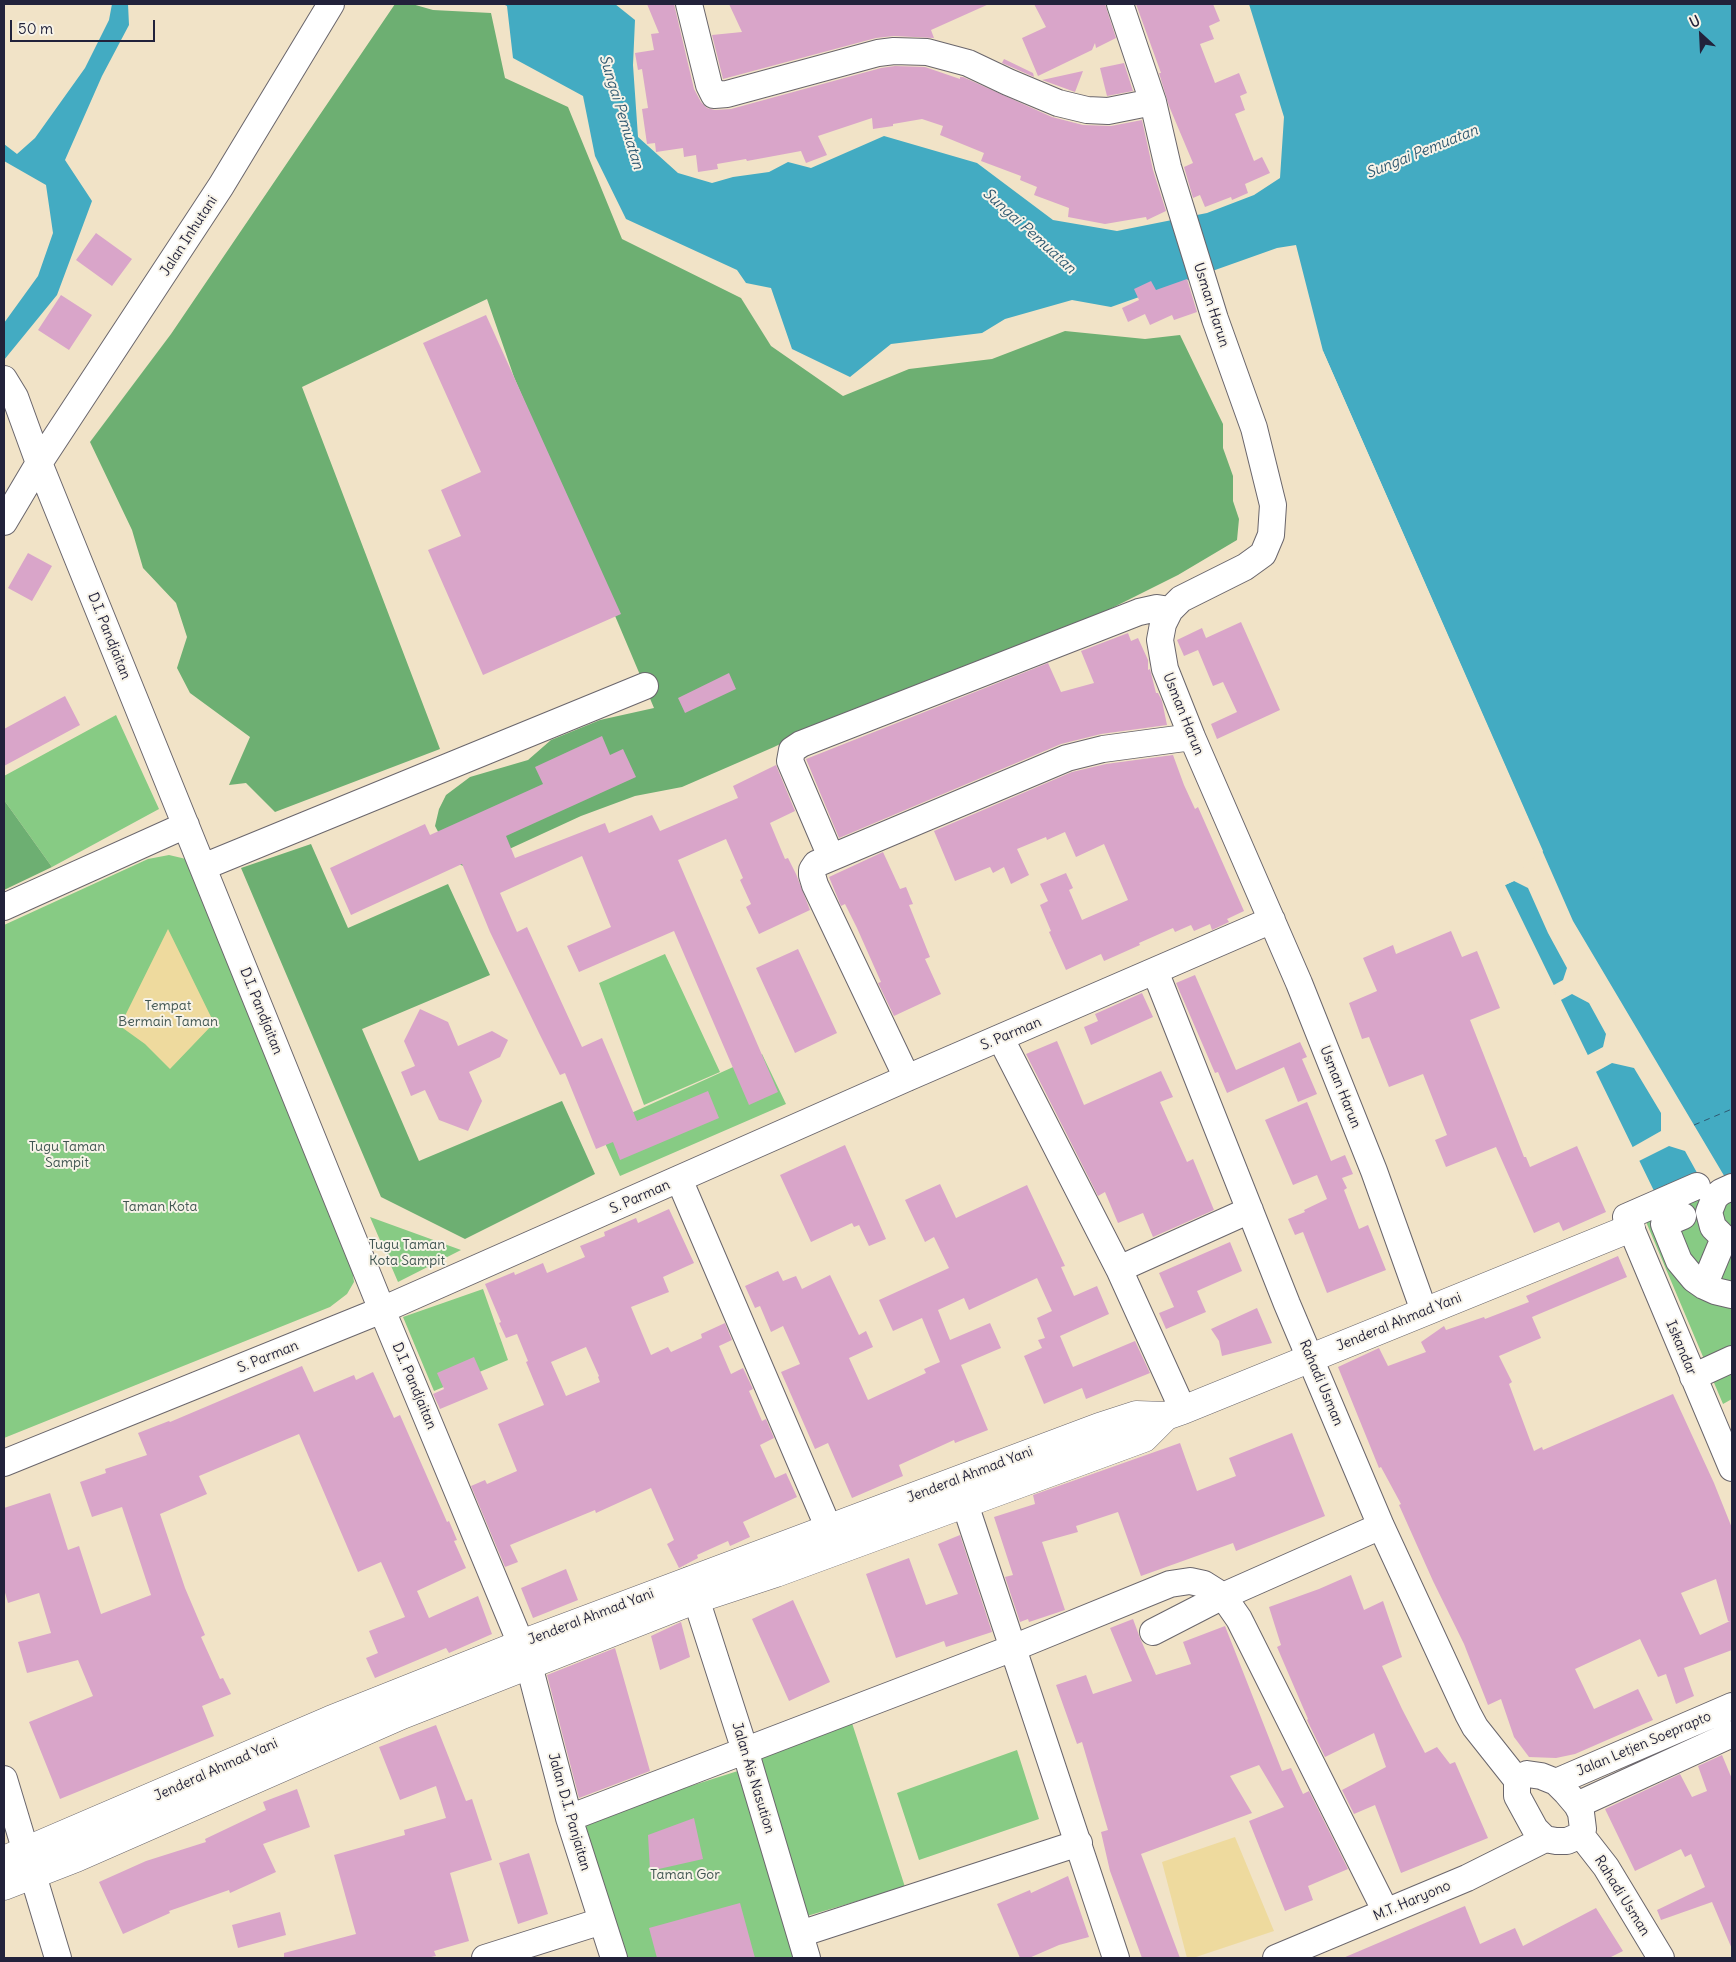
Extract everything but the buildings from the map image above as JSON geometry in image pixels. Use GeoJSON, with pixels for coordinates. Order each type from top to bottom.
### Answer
{"type":"FeatureCollection","features":[{"type":"Feature","properties":{"kind":"highway","name":"Jenderal Ahmad Yani"},"geometry":{"type":"LineString","coordinates":[[693,1590],[776,1573],[1144,1438],[1175,1413],[1424,1311],[1628,1223]]}},
{"type":"Feature","properties":{"kind":"highway","name":"Jenderal Ahmad Yani"},"geometry":{"type":"LineString","coordinates":[[21,1862],[147,1800],[330,1720],[525,1654],[693,1590],[829,1529],[1099,1426],[1136,1415],[1175,1413]]}},
{"type":"Feature","properties":{"kind":"highway","name":"Jenderal Ahmad Yani"},"geometry":{"type":"LineString","coordinates":[[21,1862],[76,1858],[402,1715],[525,1654]]}},
{"type":"Feature","properties":{"kind":"highway"},"geometry":{"type":"LineString","coordinates":[[4,1886],[21,1862]]}},
{"type":"Feature","properties":{"kind":"street","name":"Jalan Inhutani"},"geometry":{"type":"LineString","coordinates":[[4,522],[39,463],[222,186],[269,104],[331,4]]}},
{"type":"Feature","properties":{"kind":"street"},"geometry":{"type":"LineString","coordinates":[[689,4],[709,85],[714,96],[878,53],[894,51],[927,52],[968,63],[1058,103],[1087,110],[1108,111],[1153,102]]}},
{"type":"Feature","properties":{"kind":"street","name":"Usman Harun"},"geometry":{"type":"LineString","coordinates":[[1120,4],[1153,102],[1168,167],[1215,319],[1254,428],[1273,505],[1272,535],[1263,554],[1245,567],[1181,599],[1170,610],[1163,624],[1160,640],[1165,669],[1192,737],[1272,920],[1374,1171],[1424,1311]]}},
{"type":"Feature","properties":{"kind":"street","name":"D.I. Pandjaitan"},"geometry":{"type":"LineString","coordinates":[[4,378],[15,397],[39,463],[382,1310],[525,1654]]}},
{"type":"Feature","properties":{"kind":"street"},"geometry":{"type":"LineString","coordinates":[[831,857],[790,761],[792,750],[801,744],[1139,612],[1157,608],[1170,610]]}},
{"type":"Feature","properties":{"kind":"street"},"geometry":{"type":"LineString","coordinates":[[203,867],[645,686]]}},
{"type":"Feature","properties":{"kind":"street"},"geometry":{"type":"LineString","coordinates":[[907,1078],[812,876],[812,870],[816,864],[1067,758],[1103,749],[1192,737]]}},
{"type":"Feature","properties":{"kind":"street"},"geometry":{"type":"LineString","coordinates":[[4,908],[186,825]]}},
{"type":"Feature","properties":{"kind":"street","name":"S. Parman"},"geometry":{"type":"LineString","coordinates":[[4,1463],[382,1310],[907,1078],[1001,1039],[1272,920]]}},
{"type":"Feature","properties":{"kind":"street","name":"Rahadi Usman"},"geometry":{"type":"LineString","coordinates":[[1155,971],[1310,1358],[1381,1526],[1468,1714],[1475,1727],[1517,1780]]}},
{"type":"Feature","properties":{"kind":"street"},"geometry":{"type":"LineString","coordinates":[[1001,1039],[1119,1269],[1175,1413]]}},
{"type":"Feature","properties":{"kind":"street"},"geometry":{"type":"LineString","coordinates":[[679,1180],[829,1529]]}},
{"type":"Feature","properties":{"kind":"street"},"geometry":{"type":"LineString","coordinates":[[1628,1223],[1697,1186]]}},
{"type":"Feature","properties":{"kind":"street"},"geometry":{"type":"LineString","coordinates":[[1683,1216],[1664,1224],[1679,1261],[1694,1279],[1724,1296],[1728,1239],[1712,1227],[1709,1212],[1715,1197],[1732,1187]]}},
{"type":"Feature","properties":{"kind":"street"},"geometry":{"type":"LineString","coordinates":[[1119,1269],[1250,1210]]}},
{"type":"Feature","properties":{"kind":"street","name":"Iskandar"},"geometry":{"type":"LineString","coordinates":[[1628,1223],[1732,1468]]}},
{"type":"Feature","properties":{"kind":"street"},"geometry":{"type":"LineString","coordinates":[[1693,1377],[1732,1358]]}},
{"type":"Feature","properties":{"kind":"street"},"geometry":{"type":"LineString","coordinates":[[965,1504],[1116,1958]]}},
{"type":"Feature","properties":{"kind":"street"},"geometry":{"type":"LineString","coordinates":[[1153,1632],[1223,1596],[1381,1526]]}},
{"type":"Feature","properties":{"kind":"street"},"geometry":{"type":"LineString","coordinates":[[569,1818],[1014,1648],[1170,1584],[1190,1581],[1204,1584],[1223,1596],[1239,1619],[1386,1912]]}},
{"type":"Feature","properties":{"kind":"street","name":"Jalan Ais Nasution"},"geometry":{"type":"LineString","coordinates":[[693,1590],[745,1752],[807,1958]]}},
{"type":"Feature","properties":{"kind":"street","name":"Jalan D.I. Panjaitan"},"geometry":{"type":"LineString","coordinates":[[525,1654],[569,1818],[614,1958]]}},
{"type":"Feature","properties":{"kind":"street","name":"Jalan Letjen Soeprapto"},"geometry":{"type":"LineString","coordinates":[[1556,1782],[1732,1706]]}},
{"type":"Feature","properties":{"kind":"street","name":"Jalan Letjen Soeprapto"},"geometry":{"type":"LineString","coordinates":[[1577,1805],[1732,1734]]}},
{"type":"Feature","properties":{"kind":"street"},"geometry":{"type":"LineString","coordinates":[[1535,1774],[1556,1782],[1577,1805],[1583,1821],[1581,1835],[1567,1841],[1545,1839],[1535,1829],[1520,1804],[1516,1790],[1517,1780],[1523,1776],[1535,1774]]}},
{"type":"Feature","properties":{"kind":"street"},"geometry":{"type":"LineString","coordinates":[[4,1779],[21,1862],[54,1957]]}},
{"type":"Feature","properties":{"kind":"street","name":"Rahadi Usman"},"geometry":{"type":"LineString","coordinates":[[1581,1835],[1606,1867],[1661,1958]]}},
{"type":"Feature","properties":{"kind":"street","name":"M.T. Haryono"},"geometry":{"type":"LineString","coordinates":[[1276,1958],[1490,1868],[1545,1839]]}},
{"type":"Feature","properties":{"kind":"street"},"geometry":{"type":"LineString","coordinates":[[800,1934],[1079,1844]]}},
{"type":"Feature","properties":{"kind":"street"},"geometry":{"type":"LineString","coordinates":[[485,1958],[531,1951],[602,1921]]}},
{"type":"Feature","properties":{"kind":"green space"},"geometry":{"type":"Polygon","coordinates":[[[395,4],[412,4],[433,10],[491,13],[505,78],[568,107],[622,239],[741,298],[771,346],[843,396],[909,369],[992,359],[1065,331],[1145,339],[1180,335],[1223,424],[1223,448],[1233,476],[1233,501],[1239,519],[1237,540],[1178,575],[1108,610],[832,719],[774,747],[682,787],[635,796],[581,816],[468,868],[454,862],[435,826],[439,809],[446,795],[470,777],[528,760],[551,740],[600,720],[654,708],[514,377],[487,299],[302,387],[440,749],[275,812],[246,783],[229,785],[250,737],[190,693],[177,668],[187,637],[176,603],[143,568],[132,530],[90,442],[171,334],[395,4]]]}},
{"type":"Feature","properties":{"kind":"green space"},"geometry":{"type":"Polygon","coordinates":[[[116,715],[159,809],[52,867],[4,800],[4,776],[116,715]]]}},
{"type":"Feature","properties":{"kind":"green space"},"geometry":{"type":"Polygon","coordinates":[[[4,800],[52,867],[4,890],[4,800]]]}},
{"type":"Feature","properties":{"kind":"green space"},"geometry":{"type":"Polygon","coordinates":[[[311,844],[348,928],[448,884],[490,975],[362,1029],[419,1161],[562,1101],[595,1174],[465,1239],[381,1197],[241,868],[311,844]]]}},
{"type":"Feature","properties":{"kind":"green space","name":"Taman Kota"},"geometry":{"type":"Polygon","coordinates":[[[169,855],[186,859],[352,1268],[354,1282],[347,1294],[330,1307],[4,1438],[4,925],[148,859],[169,855]]]}},
{"type":"Feature","properties":{"kind":"green space"},"geometry":{"type":"Polygon","coordinates":[[[665,954],[720,1072],[644,1105],[599,983],[665,954]]]}},
{"type":"Feature","properties":{"kind":"green space"},"geometry":{"type":"Polygon","coordinates":[[[762,1054],[786,1104],[620,1176],[598,1128],[762,1054]]]}},
{"type":"Feature","properties":{"kind":"green space"},"geometry":{"type":"Polygon","coordinates":[[[1732,1179],[1732,1399],[1723,1404],[1644,1217],[1732,1179]]]}},
{"type":"Feature","properties":{"kind":"green space","name":"Tugu Taman Kota Sampit"},"geometry":{"type":"Polygon","coordinates":[[[370,1217],[461,1250],[398,1282],[370,1217]]]}},
{"type":"Feature","properties":{"kind":"green space"},"geometry":{"type":"Polygon","coordinates":[[[483,1289],[508,1360],[434,1391],[403,1317],[483,1289]]]}},
{"type":"Feature","properties":{"kind":"green space"},"geometry":{"type":"Polygon","coordinates":[[[852,1723],[905,1887],[807,1916],[760,1755],[852,1723]]]}},
{"type":"Feature","properties":{"kind":"green space"},"geometry":{"type":"Polygon","coordinates":[[[1017,1750],[1039,1819],[919,1860],[897,1793],[1017,1750]]]}},
{"type":"Feature","properties":{"kind":"green space","name":"Taman Gor"},"geometry":{"type":"Polygon","coordinates":[[[741,1770],[794,1958],[621,1958],[577,1822],[741,1770]]]}},
{"type":"Feature","properties":{"kind":"sand","name":"Tempat Bermain Taman"},"geometry":{"type":"Polygon","coordinates":[[[168,929],[214,1023],[170,1069],[145,1044],[120,1026],[168,929]]]}},
{"type":"Feature","properties":{"kind":"sand"},"geometry":{"type":"Polygon","coordinates":[[[1235,1837],[1274,1931],[1193,1958],[1187,1958],[1162,1862],[1235,1837]]]}},
{"type":"Feature","properties":{"kind":"water"},"geometry":{"type":"Polygon","coordinates":[[[112,4],[128,4],[129,25],[102,76],[65,160],[92,201],[57,295],[4,360],[4,323],[38,276],[53,233],[46,185],[4,161],[4,144],[17,154],[35,138],[85,68],[109,20],[112,4]]]}},
{"type":"Feature","properties":{"kind":"water","name":"Sungai Pemuatan"},"geometry":{"type":"Polygon","coordinates":[[[503,4],[615,4],[635,20],[633,65],[638,137],[678,173],[712,183],[733,177],[769,172],[788,162],[811,168],[884,136],[977,163],[1053,220],[1117,231],[1207,213],[1254,195],[1280,178],[1284,117],[1249,4],[1732,4],[1732,1179],[1656,1195],[1505,885],[1514,881],[1543,851],[1323,351],[1296,245],[1277,248],[1111,307],[1072,300],[1005,319],[982,333],[891,344],[850,377],[792,349],[771,288],[746,283],[737,270],[626,219],[595,156],[583,96],[513,58],[507,6],[503,4]]]}},
{"type":"Feature","properties":{"kind":"pier"},"geometry":{"type":"Polygon","coordinates":[[[1323,351],[1573,921],[1726,1179],[1706,1189],[1685,1151],[1669,1146],[1637,1162],[1631,1148],[1661,1131],[1661,1113],[1634,1068],[1612,1063],[1594,1073],[1586,1056],[1603,1047],[1606,1034],[1589,1003],[1572,994],[1559,1001],[1552,986],[1563,980],[1567,968],[1548,933],[1528,888],[1514,881],[1503,886],[1504,883],[1513,879],[1540,851],[1321,352],[1323,351]]]}},
{"type":"Feature","properties":{"kind":"ferry route"},"geometry":{"type":"LineString","coordinates":[[1694,1125],[1732,1109]]}},
{"type":"Feature","properties":{"kind":"park label","name":"Tugu Taman Sampit"},"geometry":{"type":"Point","coordinates":[67,1156]}}]}
